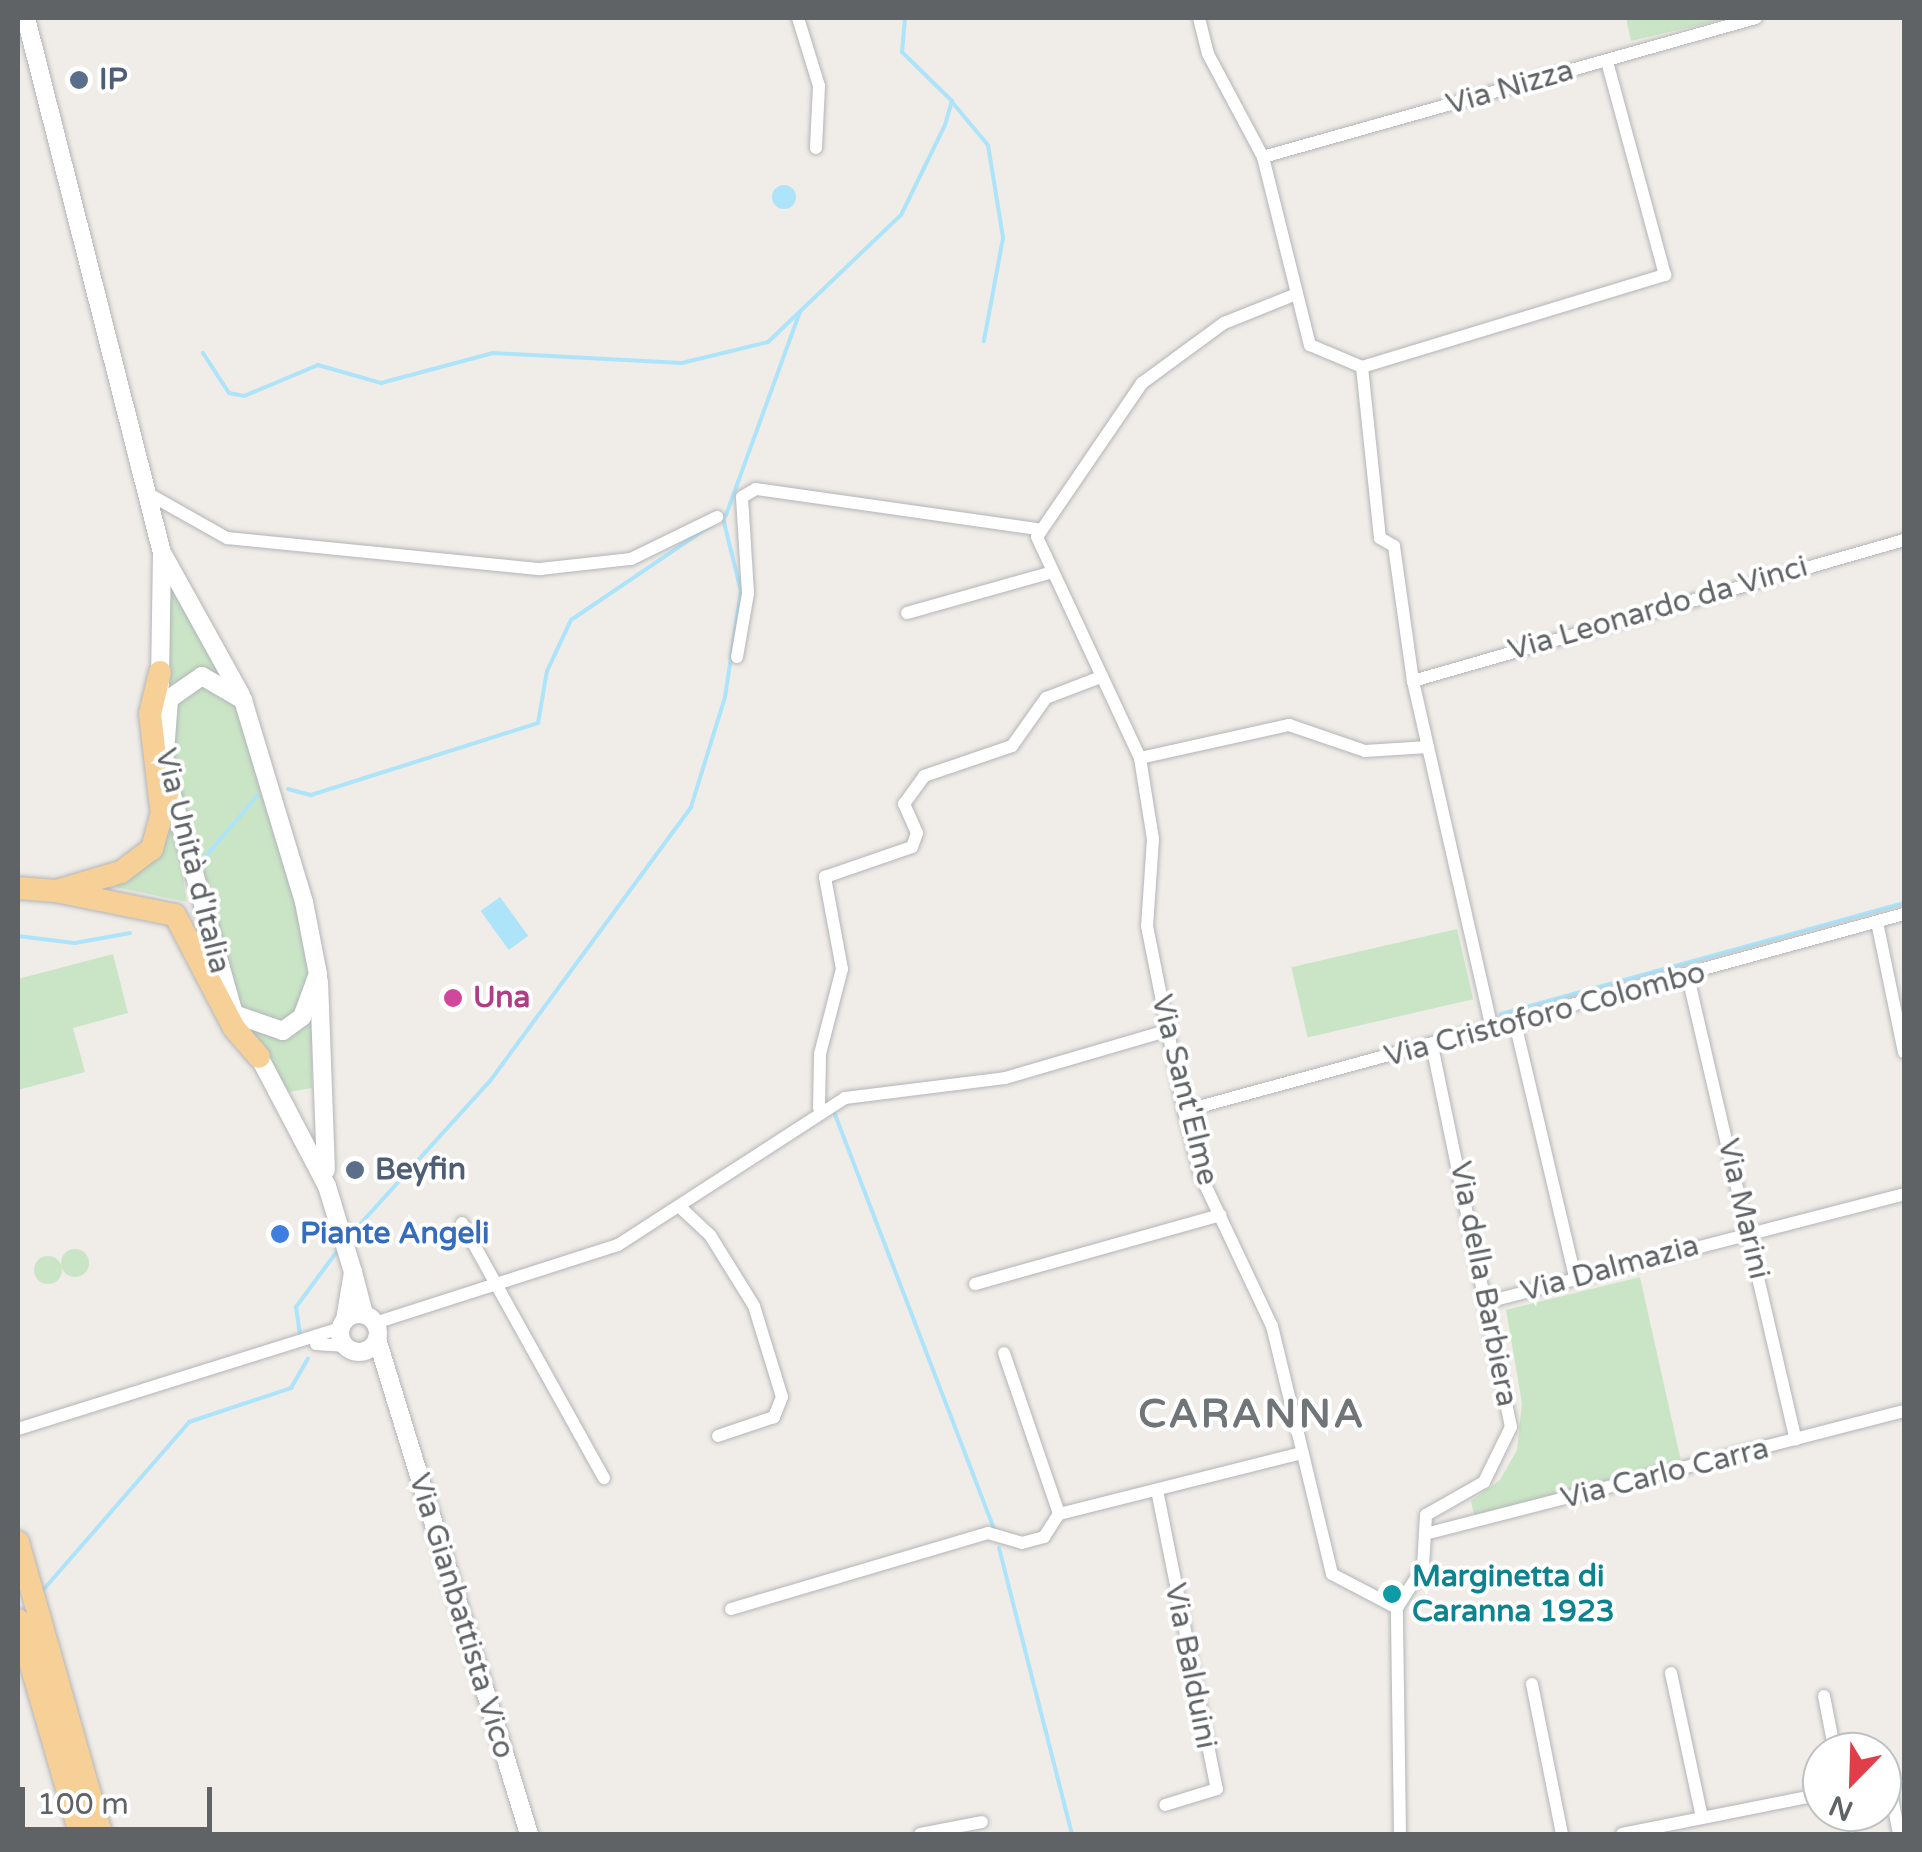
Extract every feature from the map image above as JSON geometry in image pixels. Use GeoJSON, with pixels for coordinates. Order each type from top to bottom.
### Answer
{"type":"FeatureCollection","features":[{"type":"Feature","properties":{"kind":"highway"},"geometry":{"type":"LineString","coordinates":[[160,672],[150,740],[163,819]]}},
{"type":"Feature","properties":{"kind":"highway"},"geometry":{"type":"LineString","coordinates":[[56,891],[132,866],[163,819],[169,787]]}},
{"type":"Feature","properties":{"kind":"highway"},"geometry":{"type":"LineString","coordinates":[[18,888],[169,899],[209,950]]}},
{"type":"Feature","properties":{"kind":"highway"},"geometry":{"type":"LineString","coordinates":[[56,891],[176,914],[221,1006],[259,1057]]}},
{"type":"Feature","properties":{"kind":"highway"},"geometry":{"type":"LineString","coordinates":[[18,1542],[101,1834]]}},
{"type":"Feature","properties":{"kind":"highway"},"geometry":{"type":"LineString","coordinates":[[18,1620],[80,1834]]}},
{"type":"Feature","properties":{"kind":"main road","name":"Via Unità d'Italia"},"geometry":{"type":"LineString","coordinates":[[26,18],[162,553],[161,718],[169,787],[209,950],[234,1014],[283,1031],[302,1017],[318,974],[290,841],[244,700],[162,553]]}},
{"type":"Feature","properties":{"kind":"main road","name":"Via Unità d'Italia"},"geometry":{"type":"LineString","coordinates":[[161,718],[176,688],[195,678],[221,680],[244,700]]}},
{"type":"Feature","properties":{"kind":"main road"},"geometry":{"type":"LineString","coordinates":[[318,974],[327,1186]]}},
{"type":"Feature","properties":{"kind":"main road"},"geometry":{"type":"LineString","coordinates":[[234,1014],[327,1186]]}},
{"type":"Feature","properties":{"kind":"main road","name":"Via Gianbattista Vico"},"geometry":{"type":"LineString","coordinates":[[327,1186],[353,1272],[359,1332],[394,1398],[529,1834]]}},
{"type":"Feature","properties":{"kind":"street"},"geometry":{"type":"LineString","coordinates":[[798,18],[819,86],[816,148]]}},
{"type":"Feature","properties":{"kind":"street"},"geometry":{"type":"LineString","coordinates":[[1199,18],[1208,54],[1264,157],[1294,295],[1310,345],[1362,367],[1665,275],[1607,61]]}},
{"type":"Feature","properties":{"kind":"street","name":"Via Nizza"},"geometry":{"type":"LineString","coordinates":[[1264,157],[1756,18]]}},
{"type":"Feature","properties":{"kind":"street"},"geometry":{"type":"LineString","coordinates":[[737,657],[748,593],[742,497],[756,489],[1037,533],[1142,384],[1224,322],[1294,295]]}},
{"type":"Feature","properties":{"kind":"street"},"geometry":{"type":"LineString","coordinates":[[1362,367],[1380,538],[1394,546],[1412,681],[1492,1030]]}},
{"type":"Feature","properties":{"kind":"street"},"geometry":{"type":"LineString","coordinates":[[147,492],[227,538],[540,569],[631,559],[717,517]]}},
{"type":"Feature","properties":{"kind":"street","name":"Via Sant'Elme"},"geometry":{"type":"LineString","coordinates":[[1037,533],[1050,573],[1140,758],[1153,839],[1148,926],[1184,1111],[1222,1215],[1272,1326],[1332,1574],[1397,1608]]}},
{"type":"Feature","properties":{"kind":"street","name":"Via Leonardo da Vinci"},"geometry":{"type":"LineString","coordinates":[[1412,681],[1904,540]]}},
{"type":"Feature","properties":{"kind":"street"},"geometry":{"type":"LineString","coordinates":[[907,613],[1050,573]]}},
{"type":"Feature","properties":{"kind":"street"},"geometry":{"type":"LineString","coordinates":[[820,1108],[820,1054],[842,969],[825,877],[912,847],[918,833],[904,804],[924,776],[1012,746],[1046,698],[1101,677]]}},
{"type":"Feature","properties":{"kind":"street"},"geometry":{"type":"LineString","coordinates":[[1140,758],[1289,725],[1365,752],[1428,747]]}},
{"type":"Feature","properties":{"kind":"street","name":"Via Cristoforo Colombo"},"geometry":{"type":"LineString","coordinates":[[1184,1111],[1688,977],[1904,914]]}},
{"type":"Feature","properties":{"kind":"street"},"geometry":{"type":"LineString","coordinates":[[1877,922],[1904,1052]]}},
{"type":"Feature","properties":{"kind":"street","name":"Via Marini"},"geometry":{"type":"LineString","coordinates":[[1688,977],[1796,1440]]}},
{"type":"Feature","properties":{"kind":"street"},"geometry":{"type":"LineString","coordinates":[[1515,1023],[1575,1276]]}},
{"type":"Feature","properties":{"kind":"street"},"geometry":{"type":"LineString","coordinates":[[22,1428],[359,1332],[490,1284],[618,1245],[681,1208],[820,1108],[1005,1078],[1166,1032]]}},
{"type":"Feature","properties":{"kind":"street","name":"Via della Barbiera"},"geometry":{"type":"LineString","coordinates":[[1425,1534],[1426,1515],[1484,1482],[1506,1447],[1511,1409],[1491,1301],[1432,1045]]}},
{"type":"Feature","properties":{"kind":"street","name":"Via Dalmazia"},"geometry":{"type":"LineString","coordinates":[[1491,1301],[1575,1276],[1904,1194]]}},
{"type":"Feature","properties":{"kind":"street"},"geometry":{"type":"LineString","coordinates":[[681,1208],[754,1306],[782,1397],[774,1417],[718,1436]]}},
{"type":"Feature","properties":{"kind":"street"},"geometry":{"type":"LineString","coordinates":[[975,1284],[1222,1215]]}},
{"type":"Feature","properties":{"kind":"street"},"geometry":{"type":"LineString","coordinates":[[462,1223],[490,1284],[604,1478]]}},
{"type":"Feature","properties":{"kind":"street"},"geometry":{"type":"LineString","coordinates":[[1004,1353],[1059,1514]]}},
{"type":"Feature","properties":{"kind":"street","name":"Via Carlo Carra"},"geometry":{"type":"LineString","coordinates":[[1425,1534],[1904,1410]]}},
{"type":"Feature","properties":{"kind":"street"},"geometry":{"type":"LineString","coordinates":[[730,1609],[988,1532],[1022,1542],[1044,1537],[1059,1514],[1302,1453]]}},
{"type":"Feature","properties":{"kind":"street","name":"Via Balduini"},"geometry":{"type":"LineString","coordinates":[[1158,1490],[1217,1789],[1165,1805]]}},
{"type":"Feature","properties":{"kind":"street"},"geometry":{"type":"LineString","coordinates":[[1400,1834],[1397,1608],[1417,1588],[1425,1534]]}},
{"type":"Feature","properties":{"kind":"street"},"geometry":{"type":"LineString","coordinates":[[1670,1673],[1702,1818]]}},
{"type":"Feature","properties":{"kind":"street"},"geometry":{"type":"LineString","coordinates":[[1532,1684],[1562,1834]]}},
{"type":"Feature","properties":{"kind":"street"},"geometry":{"type":"LineString","coordinates":[[1824,1696],[1831,1732]]}},
{"type":"Feature","properties":{"kind":"street"},"geometry":{"type":"LineString","coordinates":[[1622,1834],[1802,1798]]}},
{"type":"Feature","properties":{"kind":"street"},"geometry":{"type":"LineString","coordinates":[[920,1834],[982,1822]]}},
{"type":"Feature","properties":{"kind":"green space"},"geometry":{"type":"Polygon","coordinates":[[[1626,18],[1729,18],[1631,41],[1626,18]]]}},
{"type":"Feature","properties":{"kind":"green space"},"geometry":{"type":"Polygon","coordinates":[[[171,585],[226,674],[189,674],[165,689],[171,585]]]}},
{"type":"Feature","properties":{"kind":"green space"},"geometry":{"type":"Polygon","coordinates":[[[194,685],[225,690],[244,717],[294,894],[308,970],[299,1010],[283,1024],[240,1011],[170,766],[176,703],[194,685]]]}},
{"type":"Feature","properties":{"kind":"green space"},"geometry":{"type":"Polygon","coordinates":[[[165,831],[176,832],[187,902],[115,887],[165,831]]]}},
{"type":"Feature","properties":{"kind":"green space"},"geometry":{"type":"Polygon","coordinates":[[[1457,929],[1473,999],[1308,1037],[1291,967],[1457,929]]]}},
{"type":"Feature","properties":{"kind":"green space"},"geometry":{"type":"Polygon","coordinates":[[[113,954],[128,1013],[73,1028],[85,1072],[18,1090],[18,979],[113,954]]]}},
{"type":"Feature","properties":{"kind":"green space"},"geometry":{"type":"Polygon","coordinates":[[[312,1005],[312,1088],[287,1092],[250,1029],[275,1035],[312,1005]]]}},
{"type":"Feature","properties":{"kind":"green space"},"geometry":{"type":"Polygon","coordinates":[[[75,1249],[85,1253],[89,1263],[85,1273],[75,1277],[65,1273],[61,1263],[65,1253],[75,1249]]]}},
{"type":"Feature","properties":{"kind":"green space"},"geometry":{"type":"Polygon","coordinates":[[[48,1256],[58,1260],[62,1270],[58,1280],[48,1284],[38,1280],[34,1270],[38,1260],[48,1256]]]}},
{"type":"Feature","properties":{"kind":"green space"},"geometry":{"type":"Polygon","coordinates":[[[1640,1277],[1681,1461],[1474,1515],[1471,1501],[1500,1480],[1517,1450],[1522,1403],[1506,1310],[1640,1277]]]}},
{"type":"Feature","properties":{"kind":"water"},"geometry":{"type":"Polygon","coordinates":[[[784,185],[796,197],[784,209],[772,197],[784,185]]]}},
{"type":"Feature","properties":{"kind":"water"},"geometry":{"type":"Polygon","coordinates":[[[500,897],[528,936],[509,950],[481,911],[500,897]]]}},
{"type":"Feature","properties":{"kind":"waterway"},"geometry":{"type":"LineString","coordinates":[[203,353],[229,393],[244,396],[318,365],[381,383],[493,353],[682,363],[768,342],[901,215],[945,125],[952,101],[902,52],[905,18]]}},
{"type":"Feature","properties":{"kind":"waterway"},"geometry":{"type":"LineString","coordinates":[[952,102],[988,145],[1003,238],[984,341]]}},
{"type":"Feature","properties":{"kind":"waterway"},"geometry":{"type":"LineString","coordinates":[[288,789],[311,795],[538,723],[547,671],[571,620],[726,515],[800,312]]}},
{"type":"Feature","properties":{"kind":"waterway"},"geometry":{"type":"LineString","coordinates":[[353,1232],[490,1081],[691,807],[725,697],[741,591],[723,518]]}},
{"type":"Feature","properties":{"kind":"waterway"},"geometry":{"type":"LineString","coordinates":[[200,863],[257,796]]}},
{"type":"Feature","properties":{"kind":"waterway"},"geometry":{"type":"LineString","coordinates":[[1501,1014],[1904,903]]}},
{"type":"Feature","properties":{"kind":"waterway"},"geometry":{"type":"LineString","coordinates":[[18,936],[75,943],[130,933]]}},
{"type":"Feature","properties":{"kind":"waterway"},"geometry":{"type":"LineString","coordinates":[[834,1112],[994,1528]]}},
{"type":"Feature","properties":{"kind":"waterway"},"geometry":{"type":"LineString","coordinates":[[300,1335],[296,1307],[338,1250]]}},
{"type":"Feature","properties":{"kind":"waterway"},"geometry":{"type":"LineString","coordinates":[[44,1589],[189,1422],[291,1388],[308,1359]]}},
{"type":"Feature","properties":{"kind":"waterway"},"geometry":{"type":"LineString","coordinates":[[999,1548],[1072,1834]]}},
{"type":"Feature","properties":{"kind":"place","name":"IP"},"geometry":{"type":"Point","coordinates":[79,80]}},
{"type":"Feature","properties":{"kind":"place","name":"Una"},"geometry":{"type":"Point","coordinates":[453,998]}},
{"type":"Feature","properties":{"kind":"place","name":"Beyfin"},"geometry":{"type":"Point","coordinates":[355,1170]}},
{"type":"Feature","properties":{"kind":"place","name":"Piante Angeli"},"geometry":{"type":"Point","coordinates":[280,1234]}},
{"type":"Feature","properties":{"kind":"place","name":"Marginetta di Caranna 1923"},"geometry":{"type":"Point","coordinates":[1392,1594]}},
{"type":"Feature","properties":{"kind":"district","name":"CARANNA"},"geometry":{"type":"Point","coordinates":[1252,1414]}}]}
